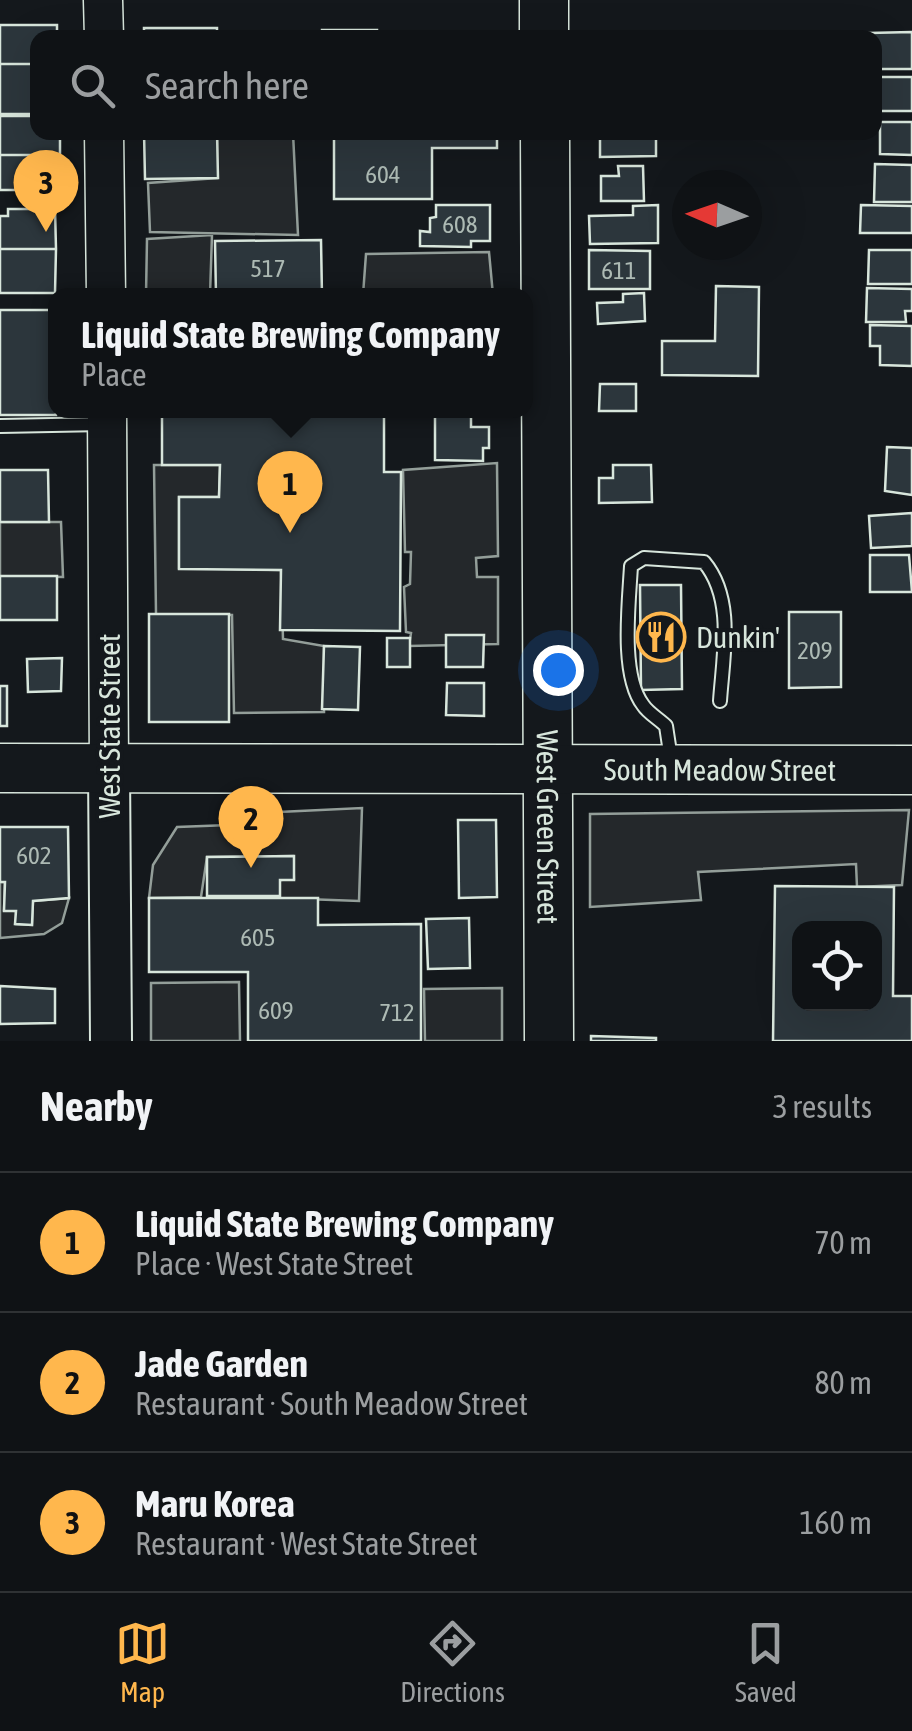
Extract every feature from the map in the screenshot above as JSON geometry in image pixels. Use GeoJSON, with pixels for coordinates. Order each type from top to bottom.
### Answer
{"type":"FeatureCollection","features":[{"type":"Feature","properties":{"kind":"highway"},"geometry":{"type":"LineString","coordinates":[[544,0],[544,30]]}},
{"type":"Feature","properties":{"kind":"highway","name":"West Green Street"},"geometry":{"type":"LineString","coordinates":[[544,140],[549,1041]]}},
{"type":"Feature","properties":{"kind":"highway","name":"South Meadow Street"},"geometry":{"type":"LineString","coordinates":[[0,768],[912,770]]}},
{"type":"Feature","properties":{"kind":"main road","name":"West State Street"},"geometry":{"type":"LineString","coordinates":[[109,768],[111,1041]]}},
{"type":"Feature","properties":{"kind":"street"},"geometry":{"type":"LineString","coordinates":[[104,0],[104,30]]}},
{"type":"Feature","properties":{"kind":"street"},"geometry":{"type":"LineString","coordinates":[[104,140],[106,288]]}},
{"type":"Feature","properties":{"kind":"street","name":"West State Street"},"geometry":{"type":"LineString","coordinates":[[107,418],[109,768]]}},
{"type":"Feature","properties":{"kind":"lane"},"geometry":{"type":"LineString","coordinates":[[0,426],[95,418]]}},
{"type":"Feature","properties":{"kind":"lane"},"geometry":{"type":"LineString","coordinates":[[672,769],[666,726],[644,707],[633,686],[628,646],[631,566],[644,558],[704,562],[716,576],[725,636],[720,701]]}},
{"type":"Feature","properties":{"kind":"shaded area"},"geometry":{"type":"Polygon","coordinates":[[[217,140],[293,140],[298,235],[150,232],[148,183],[217,178],[217,140]]]}},
{"type":"Feature","properties":{"kind":"shaded area"},"geometry":{"type":"Polygon","coordinates":[[[212,235],[210,288],[146,288],[147,239],[212,235]]]}},
{"type":"Feature","properties":{"kind":"shaded area"},"geometry":{"type":"Polygon","coordinates":[[[489,252],[492,288],[364,288],[366,254],[489,252]]]}},
{"type":"Feature","properties":{"kind":"shaded area"},"geometry":{"type":"Polygon","coordinates":[[[497,463],[498,556],[476,558],[477,577],[498,577],[498,644],[409,646],[411,633],[406,632],[404,587],[410,584],[411,552],[405,552],[403,470],[497,463]]]}},
{"type":"Feature","properties":{"kind":"shaded area"},"geometry":{"type":"Polygon","coordinates":[[[154,465],[220,465],[219,497],[179,497],[179,568],[281,570],[283,639],[324,646],[324,712],[234,713],[232,615],[156,614],[154,465]]]}},
{"type":"Feature","properties":{"kind":"shaded area"},"geometry":{"type":"Polygon","coordinates":[[[0,522],[61,522],[63,577],[0,576],[0,522]]]}},
{"type":"Feature","properties":{"kind":"shaded area"},"geometry":{"type":"Polygon","coordinates":[[[362,808],[359,901],[278,898],[280,880],[294,879],[293,856],[207,857],[201,897],[149,898],[153,865],[177,827],[256,824],[258,813],[362,808]]]}},
{"type":"Feature","properties":{"kind":"shaded area"},"geometry":{"type":"Polygon","coordinates":[[[909,810],[902,885],[857,887],[856,864],[698,872],[701,900],[590,907],[590,814],[909,810]]]}},
{"type":"Feature","properties":{"kind":"shaded area"},"geometry":{"type":"Polygon","coordinates":[[[0,882],[5,882],[4,910],[16,911],[16,924],[32,925],[33,901],[69,898],[62,923],[44,934],[0,938],[0,882]]]}},
{"type":"Feature","properties":{"kind":"shaded area"},"geometry":{"type":"Polygon","coordinates":[[[239,982],[240,1041],[151,1041],[151,983],[239,982]]]}},
{"type":"Feature","properties":{"kind":"shaded area"},"geometry":{"type":"Polygon","coordinates":[[[502,988],[502,1041],[425,1041],[424,989],[502,988]]]}},
{"type":"Feature","properties":{"kind":"building"},"geometry":{"type":"Polygon","coordinates":[[[0,25],[57,25],[57,30],[30,30],[30,64],[0,64],[0,25]]]}},
{"type":"Feature","properties":{"kind":"building"},"geometry":{"type":"Polygon","coordinates":[[[144,28],[217,28],[217,30],[144,28]]]}},
{"type":"Feature","properties":{"kind":"building"},"geometry":{"type":"Polygon","coordinates":[[[912,32],[912,69],[882,69],[882,33],[912,32]]]}},
{"type":"Feature","properties":{"kind":"building"},"geometry":{"type":"Polygon","coordinates":[[[0,64],[30,64],[30,114],[0,114],[0,64]]]}},
{"type":"Feature","properties":{"kind":"building"},"geometry":{"type":"Polygon","coordinates":[[[882,77],[912,77],[912,111],[882,111],[882,77]]]}},
{"type":"Feature","properties":{"kind":"building"},"geometry":{"type":"Polygon","coordinates":[[[0,116],[30,116],[30,140],[60,140],[60,155],[0,155],[0,116]]]}},
{"type":"Feature","properties":{"kind":"building"},"geometry":{"type":"Polygon","coordinates":[[[882,122],[912,122],[912,155],[880,154],[882,122]]]}},
{"type":"Feature","properties":{"kind":"building"},"geometry":{"type":"Polygon","coordinates":[[[144,140],[217,140],[218,178],[145,179],[144,140]]]}},
{"type":"Feature","properties":{"kind":"building"},"geometry":{"type":"Polygon","coordinates":[[[334,140],[497,140],[497,148],[432,148],[432,199],[334,199],[334,140]]]}},
{"type":"Feature","properties":{"kind":"building"},"geometry":{"type":"Polygon","coordinates":[[[600,140],[656,140],[656,156],[600,157],[600,140]]]}},
{"type":"Feature","properties":{"kind":"building"},"geometry":{"type":"Polygon","coordinates":[[[0,155],[60,155],[60,190],[0,190],[0,155]]]}},
{"type":"Feature","properties":{"kind":"building"},"geometry":{"type":"Polygon","coordinates":[[[875,164],[912,165],[912,202],[874,202],[875,164]]]}},
{"type":"Feature","properties":{"kind":"building"},"geometry":{"type":"Polygon","coordinates":[[[618,166],[643,166],[644,201],[601,201],[601,176],[619,176],[618,166]]]}},
{"type":"Feature","properties":{"kind":"building"},"geometry":{"type":"Polygon","coordinates":[[[436,205],[490,205],[490,241],[471,241],[471,247],[420,246],[420,231],[430,232],[430,218],[436,217],[436,205]]]}},
{"type":"Feature","properties":{"kind":"building"},"geometry":{"type":"Polygon","coordinates":[[[658,205],[658,243],[590,244],[589,216],[633,215],[633,206],[658,205]]]}},
{"type":"Feature","properties":{"kind":"building"},"geometry":{"type":"Polygon","coordinates":[[[861,205],[912,206],[912,233],[860,233],[861,205]]]}},
{"type":"Feature","properties":{"kind":"building"},"geometry":{"type":"Polygon","coordinates":[[[8,209],[55,209],[56,249],[0,249],[0,216],[8,216],[8,209]]]}},
{"type":"Feature","properties":{"kind":"building"},"geometry":{"type":"Polygon","coordinates":[[[321,240],[322,288],[216,288],[215,241],[321,240]]]}},
{"type":"Feature","properties":{"kind":"building"},"geometry":{"type":"Polygon","coordinates":[[[0,249],[56,249],[55,288],[48,288],[48,293],[0,293],[0,249]]]}},
{"type":"Feature","properties":{"kind":"building"},"geometry":{"type":"Polygon","coordinates":[[[589,250],[650,251],[650,289],[589,289],[589,250]]]}},
{"type":"Feature","properties":{"kind":"building"},"geometry":{"type":"Polygon","coordinates":[[[869,250],[912,250],[912,284],[868,284],[869,250]]]}},
{"type":"Feature","properties":{"kind":"building"},"geometry":{"type":"Polygon","coordinates":[[[716,286],[759,287],[758,376],[662,375],[662,341],[715,341],[716,286]]]}},
{"type":"Feature","properties":{"kind":"building"},"geometry":{"type":"Polygon","coordinates":[[[867,288],[912,289],[912,311],[905,311],[906,322],[866,322],[867,288]]]}},
{"type":"Feature","properties":{"kind":"building"},"geometry":{"type":"Polygon","coordinates":[[[644,293],[645,321],[598,324],[597,303],[623,302],[623,294],[644,293]]]}},
{"type":"Feature","properties":{"kind":"building"},"geometry":{"type":"Polygon","coordinates":[[[0,310],[48,310],[48,415],[0,415],[0,310]]]}},
{"type":"Feature","properties":{"kind":"building"},"geometry":{"type":"Polygon","coordinates":[[[870,325],[912,326],[912,366],[880,365],[880,346],[870,346],[870,325]]]}},
{"type":"Feature","properties":{"kind":"building"},"geometry":{"type":"Polygon","coordinates":[[[600,384],[636,384],[636,411],[599,411],[600,384]]]}},
{"type":"Feature","properties":{"kind":"building"},"geometry":{"type":"Polygon","coordinates":[[[162,418],[384,418],[384,472],[401,472],[400,631],[280,630],[281,570],[179,569],[179,497],[219,497],[220,465],[162,465],[162,418]]]}},
{"type":"Feature","properties":{"kind":"building"},"geometry":{"type":"Polygon","coordinates":[[[435,418],[471,418],[471,427],[489,427],[489,448],[483,448],[483,461],[435,460],[435,418]]]}},
{"type":"Feature","properties":{"kind":"building"},"geometry":{"type":"Polygon","coordinates":[[[887,447],[912,448],[912,495],[885,491],[887,447]]]}},
{"type":"Feature","properties":{"kind":"building"},"geometry":{"type":"Polygon","coordinates":[[[613,465],[651,465],[652,502],[599,503],[599,478],[613,478],[613,465]]]}},
{"type":"Feature","properties":{"kind":"building"},"geometry":{"type":"Polygon","coordinates":[[[0,470],[48,470],[49,522],[0,522],[0,470]]]}},
{"type":"Feature","properties":{"kind":"building"},"geometry":{"type":"Polygon","coordinates":[[[912,513],[912,546],[871,548],[869,516],[912,513]]]}},
{"type":"Feature","properties":{"kind":"building"},"geometry":{"type":"Polygon","coordinates":[[[870,555],[909,555],[912,592],[870,592],[870,555]]]}},
{"type":"Feature","properties":{"kind":"building"},"geometry":{"type":"Polygon","coordinates":[[[0,576],[57,576],[57,620],[0,620],[0,576]]]}},
{"type":"Feature","properties":{"kind":"building","name":"Dunkin'"},"geometry":{"type":"Polygon","coordinates":[[[640,585],[681,585],[682,689],[641,690],[640,585]]]}},
{"type":"Feature","properties":{"kind":"building"},"geometry":{"type":"Polygon","coordinates":[[[789,612],[841,612],[841,687],[789,688],[789,612]]]}},
{"type":"Feature","properties":{"kind":"building"},"geometry":{"type":"Polygon","coordinates":[[[149,614],[229,614],[229,722],[149,722],[149,614]]]}},
{"type":"Feature","properties":{"kind":"building"},"geometry":{"type":"Polygon","coordinates":[[[446,635],[484,635],[483,667],[446,667],[446,635]]]}},
{"type":"Feature","properties":{"kind":"building"},"geometry":{"type":"Polygon","coordinates":[[[387,638],[410,638],[410,667],[387,667],[387,638]]]}},
{"type":"Feature","properties":{"kind":"building"},"geometry":{"type":"Polygon","coordinates":[[[324,646],[360,647],[358,710],[322,709],[324,646]]]}},
{"type":"Feature","properties":{"kind":"building"},"geometry":{"type":"Polygon","coordinates":[[[62,658],[61,691],[28,692],[27,659],[62,658]]]}},
{"type":"Feature","properties":{"kind":"building"},"geometry":{"type":"Polygon","coordinates":[[[447,683],[484,683],[484,716],[446,715],[447,683]]]}},
{"type":"Feature","properties":{"kind":"building"},"geometry":{"type":"Polygon","coordinates":[[[0,686],[7,686],[7,726],[0,726],[0,686]]]}},
{"type":"Feature","properties":{"kind":"building"},"geometry":{"type":"Polygon","coordinates":[[[458,820],[496,820],[497,897],[459,898],[458,820]]]}},
{"type":"Feature","properties":{"kind":"building"},"geometry":{"type":"Polygon","coordinates":[[[0,827],[68,827],[69,898],[33,901],[32,925],[15,924],[16,911],[4,911],[0,827]]]}},
{"type":"Feature","properties":{"kind":"building"},"geometry":{"type":"Polygon","coordinates":[[[294,856],[294,880],[280,880],[280,896],[207,896],[207,857],[294,856]]]}},
{"type":"Feature","properties":{"kind":"building"},"geometry":{"type":"Polygon","coordinates":[[[775,886],[894,887],[893,996],[912,996],[912,1041],[773,1041],[775,886]]]}},
{"type":"Feature","properties":{"kind":"building"},"geometry":{"type":"Polygon","coordinates":[[[149,898],[318,898],[318,925],[421,924],[421,1041],[248,1041],[248,972],[149,972],[149,898]]]}},
{"type":"Feature","properties":{"kind":"building"},"geometry":{"type":"Polygon","coordinates":[[[469,918],[470,968],[428,969],[426,919],[469,918]]]}},
{"type":"Feature","properties":{"kind":"building"},"geometry":{"type":"Polygon","coordinates":[[[0,986],[55,989],[55,1023],[0,1024],[0,986]]]}},
{"type":"Feature","properties":{"kind":"building"},"geometry":{"type":"Polygon","coordinates":[[[591,1036],[656,1038],[656,1041],[591,1041],[591,1036]]]}},
{"type":"Feature","properties":{"kind":"place","name":"Maru Korea"},"geometry":{"type":"Point","coordinates":[46,232]}},
{"type":"Feature","properties":{"kind":"place","name":"Liquid State Brewing Company"},"geometry":{"type":"Point","coordinates":[290,533]}},
{"type":"Feature","properties":{"kind":"place","name":"Dunkin'"},"geometry":{"type":"Point","coordinates":[661,637]}},
{"type":"Feature","properties":{"kind":"place","name":"Jade Garden"},"geometry":{"type":"Point","coordinates":[251,868]}}]}
